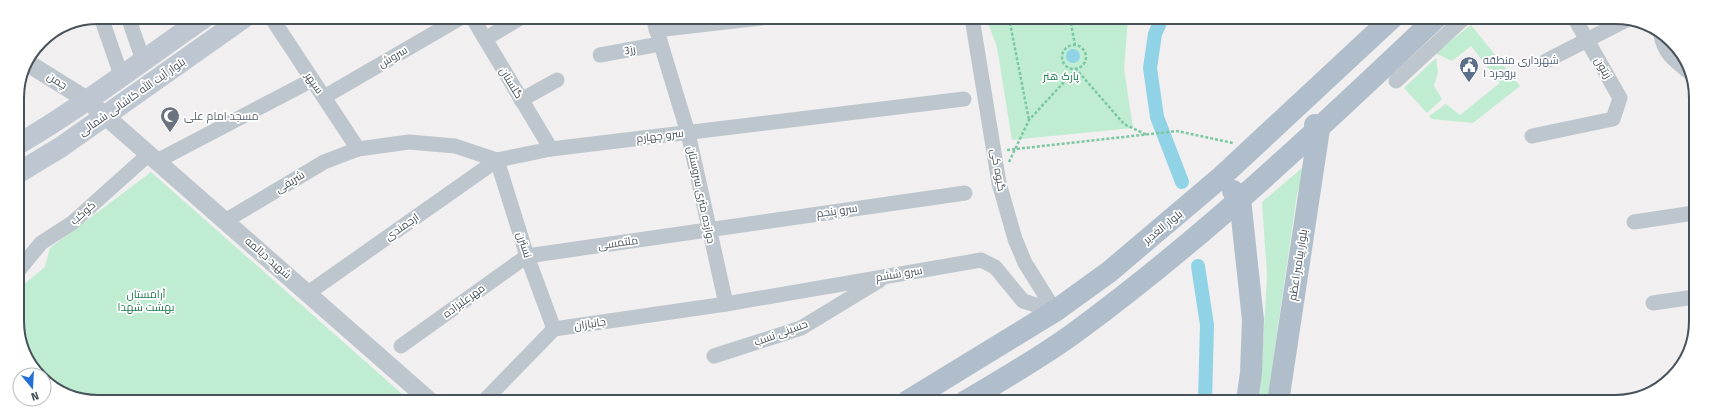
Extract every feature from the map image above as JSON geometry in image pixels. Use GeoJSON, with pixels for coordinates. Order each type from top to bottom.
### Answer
{"type":"FeatureCollection","features":[{"type":"Feature","properties":{"kind":"main road"},"geometry":{"type":"LineString","coordinates":[[24,142],[44,130],[195,24]]}},
{"type":"Feature","properties":{"kind":"main road","name":"بلوار آیت الله کاشانی شمالی"},"geometry":{"type":"LineString","coordinates":[[24,169],[61,147],[235,24]]}},
{"type":"Feature","properties":{"kind":"main road","name":"بلوار الغدیر"},"geometry":{"type":"LineString","coordinates":[[918,395],[1055,311],[1109,272],[1220,178],[1386,24]]}},
{"type":"Feature","properties":{"kind":"main road"},"geometry":{"type":"LineString","coordinates":[[976,395],[1076,332],[1153,272],[1240,199],[1319,129],[1430,24]]}},
{"type":"Feature","properties":{"kind":"main road"},"geometry":{"type":"LineString","coordinates":[[1298,106],[1319,129]]}},
{"type":"Feature","properties":{"kind":"main road","name":"بلوار پیامبر اعظم"},"geometry":{"type":"LineString","coordinates":[[1279,395],[1319,129]]}},
{"type":"Feature","properties":{"kind":"main road"},"geometry":{"type":"LineString","coordinates":[[1220,178],[1240,199],[1253,320],[1251,373],[1248,395]]}},
{"type":"Feature","properties":{"kind":"street"},"geometry":{"type":"LineString","coordinates":[[103,24],[121,76]]}},
{"type":"Feature","properties":{"kind":"street"},"geometry":{"type":"LineString","coordinates":[[130,24],[143,60]]}},
{"type":"Feature","properties":{"kind":"street","name":"سپهر"},"geometry":{"type":"LineString","coordinates":[[276,24],[358,149]]}},
{"type":"Feature","properties":{"kind":"street","name":"سروش"},"geometry":{"type":"LineString","coordinates":[[324,97],[450,24]]}},
{"type":"Feature","properties":{"kind":"street","name":"گلستان"},"geometry":{"type":"LineString","coordinates":[[476,24],[551,149]]}},
{"type":"Feature","properties":{"kind":"street"},"geometry":{"type":"LineString","coordinates":[[485,39],[510,24]]}},
{"type":"Feature","properties":{"kind":"street","name":"رز3"},"geometry":{"type":"LineString","coordinates":[[600,55],[656,31],[713,24]]}},
{"type":"Feature","properties":{"kind":"street","name":"گیوه کی"},"geometry":{"type":"LineString","coordinates":[[973,24],[999,183],[1015,239],[1025,263],[1055,311]]}},
{"type":"Feature","properties":{"kind":"street"},"geometry":{"type":"LineString","coordinates":[[1396,81],[1458,24]]}},
{"type":"Feature","properties":{"kind":"street","name":"زیتون"},"geometry":{"type":"LineString","coordinates":[[1532,136],[1613,119],[1620,98],[1578,24]]}},
{"type":"Feature","properties":{"kind":"street"},"geometry":{"type":"LineString","coordinates":[[1546,61],[1618,24]]}},
{"type":"Feature","properties":{"kind":"street","name":"دوازده متری سروستان"},"geometry":{"type":"LineString","coordinates":[[656,31],[688,133],[708,230],[726,304]]}},
{"type":"Feature","properties":{"kind":"street"},"geometry":{"type":"LineString","coordinates":[[1668,47],[1671,59],[1682,67]]}},
{"type":"Feature","properties":{"kind":"street","name":"چمن"},"geometry":{"type":"LineString","coordinates":[[32,66],[87,100],[105,116]]}},
{"type":"Feature","properties":{"kind":"street","name":"کوکب"},"geometry":{"type":"LineString","coordinates":[[24,263],[41,243],[72,223],[153,158],[312,80]]}},
{"type":"Feature","properties":{"kind":"street"},"geometry":{"type":"LineString","coordinates":[[521,100],[557,80]]}},
{"type":"Feature","properties":{"kind":"street","name":"سرو چهارم"},"geometry":{"type":"LineString","coordinates":[[358,149],[409,142],[454,146],[497,160],[551,149],[964,99]]}},
{"type":"Feature","properties":{"kind":"street","name":"شهید دیالمه"},"geometry":{"type":"LineString","coordinates":[[105,116],[423,395]]}},
{"type":"Feature","properties":{"kind":"street","name":"شریفی"},"geometry":{"type":"LineString","coordinates":[[225,221],[324,162],[358,149]]}},
{"type":"Feature","properties":{"kind":"street","name":"نسترن"},"geometry":{"type":"LineString","coordinates":[[497,160],[527,256],[554,329]]}},
{"type":"Feature","properties":{"kind":"street","name":"ارجمندی"},"geometry":{"type":"LineString","coordinates":[[308,293],[497,160]]}},
{"type":"Feature","properties":{"kind":"street","name":"سرو پنجم"},"geometry":{"type":"LineString","coordinates":[[708,230],[965,193]]}},
{"type":"Feature","properties":{"kind":"street"},"geometry":{"type":"LineString","coordinates":[[1634,222],[1689,214]]}},
{"type":"Feature","properties":{"kind":"street","name":"ملتمسی"},"geometry":{"type":"LineString","coordinates":[[527,256],[708,230]]}},
{"type":"Feature","properties":{"kind":"street","name":"مهرعلیزاده"},"geometry":{"type":"LineString","coordinates":[[401,346],[527,256]]}},
{"type":"Feature","properties":{"kind":"street","name":"سرو ششم"},"geometry":{"type":"LineString","coordinates":[[726,304],[981,260],[995,267],[1023,300],[1055,311]]}},
{"type":"Feature","properties":{"kind":"street","name":"حسینی نسب"},"geometry":{"type":"LineString","coordinates":[[714,356],[801,328],[886,276]]}},
{"type":"Feature","properties":{"kind":"street"},"geometry":{"type":"LineString","coordinates":[[1653,303],[1689,298]]}},
{"type":"Feature","properties":{"kind":"street","name":"جانبازان"},"geometry":{"type":"LineString","coordinates":[[554,329],[726,304]]}},
{"type":"Feature","properties":{"kind":"street"},"geometry":{"type":"LineString","coordinates":[[490,395],[554,329]]}},
{"type":"Feature","properties":{"kind":"path"},"geometry":{"type":"LineString","coordinates":[[1010,24],[1029,120]]}},
{"type":"Feature","properties":{"kind":"path"},"geometry":{"type":"LineString","coordinates":[[1071,24],[1075,45]]}},
{"type":"Feature","properties":{"kind":"path"},"geometry":{"type":"LineString","coordinates":[[999,183],[1029,120],[1076,69],[1085,62],[1086,56],[1080,46],[1069,46],[1064,49],[1062,54],[1062,60],[1065,65],[1076,69],[1124,124],[1148,135]]}},
{"type":"Feature","properties":{"kind":"path"},"geometry":{"type":"LineString","coordinates":[[994,152],[1177,131],[1253,148]]}},
{"type":"Feature","properties":{"kind":"green space","name":"پارک هنر"},"geometry":{"type":"Polygon","coordinates":[[[988,24],[1128,24],[1124,69],[1133,128],[1012,140],[997,47],[988,24]]]}},
{"type":"Feature","properties":{"kind":"green space"},"geometry":{"type":"Polygon","coordinates":[[[1471,25],[1520,86],[1473,123],[1432,119],[1429,116],[1446,104],[1460,115],[1500,83],[1471,46],[1452,61],[1435,53],[1471,25]]]}},
{"type":"Feature","properties":{"kind":"green space"},"geometry":{"type":"Polygon","coordinates":[[[1436,58],[1438,72],[1434,86],[1442,99],[1427,113],[1404,88],[1436,58]]]}},
{"type":"Feature","properties":{"kind":"green space"},"geometry":{"type":"Polygon","coordinates":[[[1308,163],[1297,194],[1268,395],[1259,395],[1267,275],[1262,202],[1308,163]]]}},
{"type":"Feature","properties":{"kind":"green space","name":"آرامستان بهشت شهدا"},"geometry":{"type":"Polygon","coordinates":[[[151,172],[403,395],[93,395],[84,394],[70,389],[52,379],[52,367],[39,366],[32,354],[25,335],[24,284],[45,267],[50,248],[151,172]]]}},
{"type":"Feature","properties":{"kind":"water"},"geometry":{"type":"Polygon","coordinates":[[[1070,49],[1076,49],[1080,53],[1080,59],[1076,63],[1070,63],[1066,59],[1066,53],[1070,49]]]}},
{"type":"Feature","properties":{"kind":"waterway"},"geometry":{"type":"LineString","coordinates":[[1159,24],[1155,34],[1150,68],[1157,117],[1182,182]]}},
{"type":"Feature","properties":{"kind":"waterway"},"geometry":{"type":"LineString","coordinates":[[1198,266],[1207,325],[1205,395]]}},
{"type":"Feature","properties":{"kind":"place","name":"شهرداری منطقه ۱ بروجرد"},"geometry":{"type":"Point","coordinates":[1469,83]}},
{"type":"Feature","properties":{"kind":"place","name":"مسجد امام علی"},"geometry":{"type":"Point","coordinates":[170,133]}}]}
